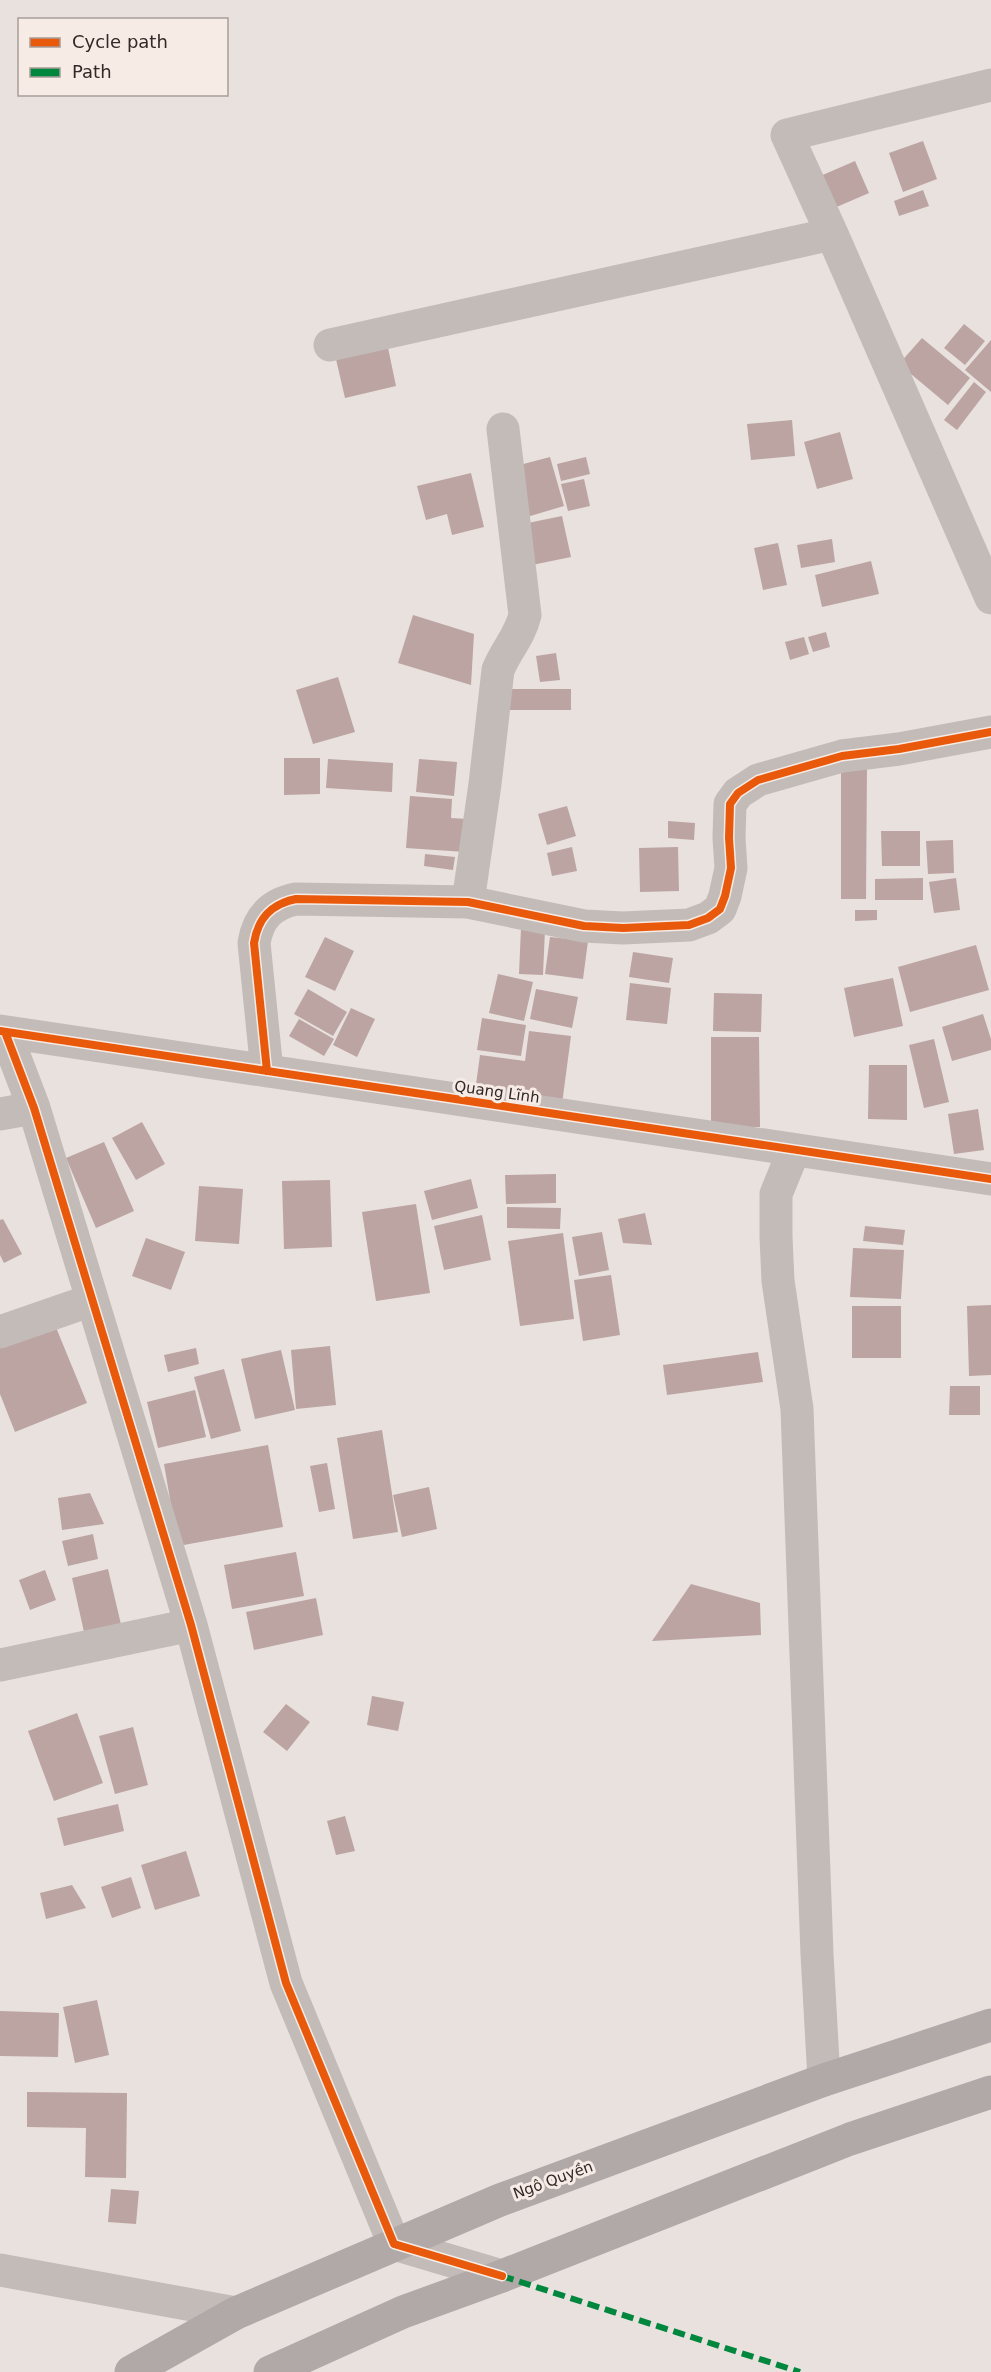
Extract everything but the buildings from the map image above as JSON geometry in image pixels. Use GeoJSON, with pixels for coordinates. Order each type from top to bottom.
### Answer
{"type":"FeatureCollection","features":[{"type":"Feature","properties":{"kind":"main road","name":"Ngô Quyền"},"geometry":{"type":"LineString","coordinates":[[131,2372],[236,2313],[500,2200],[824,2080],[991,2025]]}},
{"type":"Feature","properties":{"kind":"main road"},"geometry":{"type":"LineString","coordinates":[[270,2372],[403,2312],[502,2276],[850,2139],[991,2092]]}},
{"type":"Feature","properties":{"kind":"street"},"geometry":{"type":"LineString","coordinates":[[991,86],[787,135],[991,598]]}},
{"type":"Feature","properties":{"kind":"street"},"geometry":{"type":"LineString","coordinates":[[330,345],[832,234]]}},
{"type":"Feature","properties":{"kind":"street"},"geometry":{"type":"LineString","coordinates":[[468,902],[486,784],[498,669],[505,654],[521,632],[525,615],[503,429]]}},
{"type":"Feature","properties":{"kind":"street"},"geometry":{"type":"LineString","coordinates":[[267,1071],[254,943],[259,923],[271,909],[283,902],[296,899],[468,902],[584,926],[623,928],[689,925],[708,918],[720,909],[731,868],[730,804],[738,793],[758,780],[842,756],[899,749],[991,732]]}},
{"type":"Feature","properties":{"kind":"street"},"geometry":{"type":"LineString","coordinates":[[3,1032],[34,1108],[191,1625],[286,1983],[394,2244],[502,2276]]}},
{"type":"Feature","properties":{"kind":"street","name":"Quang Lĩnh"},"geometry":{"type":"LineString","coordinates":[[3,1032],[794,1150],[982,1173]]}},
{"type":"Feature","properties":{"kind":"street"},"geometry":{"type":"LineString","coordinates":[[0,1114],[34,1108]]}},
{"type":"Feature","properties":{"kind":"street"},"geometry":{"type":"LineString","coordinates":[[794,1150],[776,1194],[776,1237],[778,1281],[797,1409],[817,1954],[824,2080]]}},
{"type":"Feature","properties":{"kind":"street"},"geometry":{"type":"LineString","coordinates":[[0,1332],[92,1300]]}},
{"type":"Feature","properties":{"kind":"street"},"geometry":{"type":"LineString","coordinates":[[0,1665],[191,1625]]}},
{"type":"Feature","properties":{"kind":"street"},"geometry":{"type":"LineString","coordinates":[[0,2270],[236,2313]]}},
{"type":"Feature","properties":{"kind":"marked path"},"geometry":{"type":"LineString","coordinates":[[502,2276],[800,2372]]}},
{"type":"Feature","properties":{"kind":"cycle path"},"geometry":{"type":"LineString","coordinates":[[267,1071],[254,943],[262,919],[279,904],[296,899],[468,902],[584,926],[623,928],[689,925],[708,918],[720,909],[731,868],[730,804],[738,793],[758,780],[842,756],[899,749],[991,732]]}},
{"type":"Feature","properties":{"kind":"cycle path"},"geometry":{"type":"LineString","coordinates":[[0,1031],[991,1179]]}},
{"type":"Feature","properties":{"kind":"cycle path"},"geometry":{"type":"LineString","coordinates":[[5,1032],[34,1108],[191,1625],[286,1983],[394,2244],[502,2276]]}}]}
